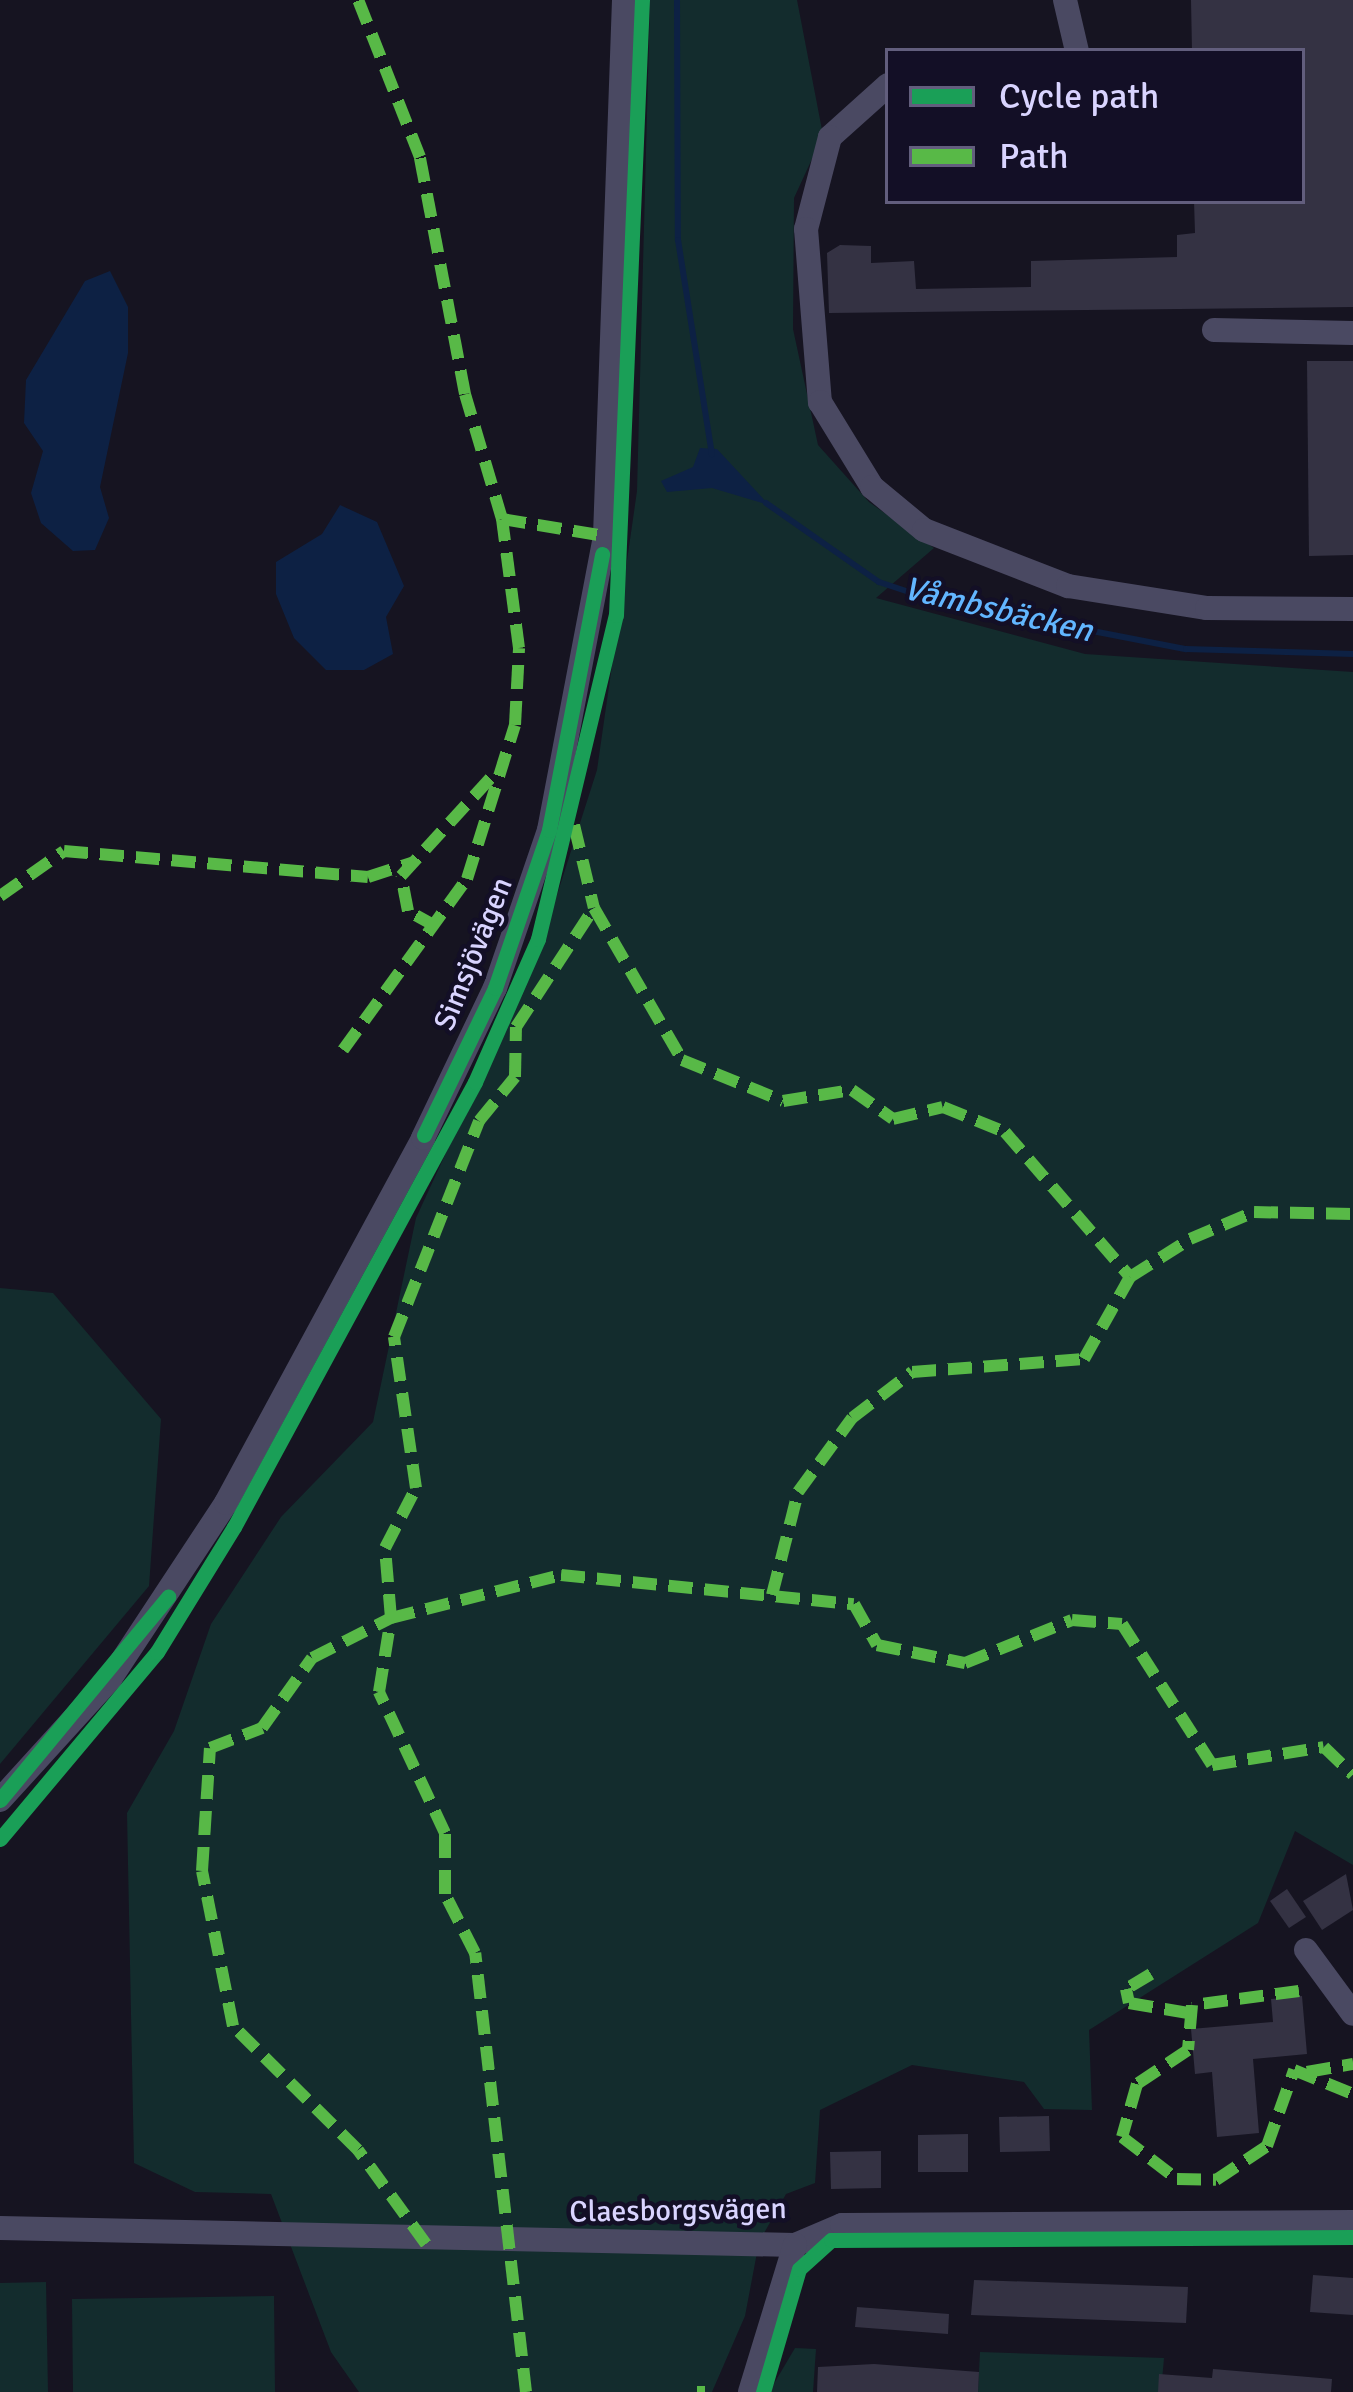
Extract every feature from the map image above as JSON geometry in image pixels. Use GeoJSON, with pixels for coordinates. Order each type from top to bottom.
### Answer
{"type":"FeatureCollection","features":[{"type":"Feature","properties":{"kind":"street","name":"Simsjövägen"},"geometry":{"type":"LineString","coordinates":[[0,1800],[110,1679],[226,1503],[423,1138],[494,988],[550,830],[605,536],[624,0]]}},
{"type":"Feature","properties":{"kind":"street"},"geometry":{"type":"LineString","coordinates":[[1065,0],[1076,48]]}},
{"type":"Feature","properties":{"kind":"street"},"geometry":{"type":"LineString","coordinates":[[885,88],[830,137],[806,229],[820,402],[872,488],[994,565],[1068,586],[1207,608],[1353,609]]}},
{"type":"Feature","properties":{"kind":"street"},"geometry":{"type":"LineString","coordinates":[[1214,330],[1353,333]]}},
{"type":"Feature","properties":{"kind":"street"},"geometry":{"type":"LineString","coordinates":[[1306,1950],[1353,2014]]}},
{"type":"Feature","properties":{"kind":"street","name":"Claesborgsvägen"},"geometry":{"type":"LineString","coordinates":[[0,2228],[795,2245],[842,2224],[1353,2222]]}},
{"type":"Feature","properties":{"kind":"street"},"geometry":{"type":"LineString","coordinates":[[750,2392],[795,2245]]}},
{"type":"Feature","properties":{"kind":"green space"},"geometry":{"type":"Polygon","coordinates":[[[650,0],[797,0],[823,135],[794,198],[793,329],[818,445],[869,502],[934,548],[876,598],[1085,654],[1353,672],[1353,1865],[1295,1831],[1258,1923],[1089,2030],[1092,2110],[1044,2109],[1024,2082],[912,2065],[820,2110],[815,2183],[786,2194],[759,2242],[745,2316],[712,2392],[359,2392],[331,2352],[271,2194],[195,2192],[134,2163],[127,1813],[174,1731],[211,1624],[281,1517],[373,1422],[416,1218],[539,951],[597,770],[637,491],[650,0]]]}},
{"type":"Feature","properties":{"kind":"green space"},"geometry":{"type":"Polygon","coordinates":[[[0,1288],[53,1293],[161,1419],[149,1586],[0,1764],[0,1288]]]}},
{"type":"Feature","properties":{"kind":"green space"},"geometry":{"type":"Polygon","coordinates":[[[46,2282],[48,2392],[0,2392],[0,2283],[46,2282]]]}},
{"type":"Feature","properties":{"kind":"green space"},"geometry":{"type":"Polygon","coordinates":[[[274,2296],[275,2392],[73,2392],[72,2299],[274,2296]]]}},
{"type":"Feature","properties":{"kind":"green space"},"geometry":{"type":"Polygon","coordinates":[[[795,2348],[816,2349],[813,2392],[769,2392],[795,2348]]]}},
{"type":"Feature","properties":{"kind":"green space"},"geometry":{"type":"Polygon","coordinates":[[[980,2352],[1164,2358],[1161,2392],[978,2392],[980,2352]]]}},
{"type":"Feature","properties":{"kind":"water"},"geometry":{"type":"Polygon","coordinates":[[[110,271],[128,307],[128,353],[100,487],[109,518],[95,550],[73,551],[41,523],[31,493],[43,451],[24,423],[26,380],[85,281],[110,271]]]}},
{"type":"Feature","properties":{"kind":"water"},"geometry":{"type":"Polygon","coordinates":[[[700,448],[717,449],[769,505],[712,488],[667,492],[661,481],[693,467],[700,448]]]}},
{"type":"Feature","properties":{"kind":"water"},"geometry":{"type":"Polygon","coordinates":[[[340,505],[377,522],[404,586],[386,617],[393,654],[364,670],[326,670],[294,638],[276,594],[276,562],[322,534],[340,505]]]}},
{"type":"Feature","properties":{"kind":"building"},"geometry":{"type":"Polygon","coordinates":[[[1191,0],[1353,0],[1353,307],[829,313],[827,253],[840,245],[871,246],[871,263],[914,261],[916,289],[1031,287],[1031,261],[1177,257],[1177,235],[1195,233],[1194,204],[1305,204],[1305,48],[1192,48],[1191,0]]]}},
{"type":"Feature","properties":{"kind":"building"},"geometry":{"type":"Polygon","coordinates":[[[1307,361],[1353,361],[1353,555],[1309,556],[1307,361]]]}},
{"type":"Feature","properties":{"kind":"building"},"geometry":{"type":"Polygon","coordinates":[[[1346,1874],[1353,1910],[1322,1930],[1303,1901],[1346,1874]]]}},
{"type":"Feature","properties":{"kind":"building"},"geometry":{"type":"Polygon","coordinates":[[[1287,1889],[1306,1917],[1289,1928],[1270,1901],[1287,1889]]]}},
{"type":"Feature","properties":{"kind":"building"},"geometry":{"type":"Polygon","coordinates":[[[1302,1996],[1307,2054],[1253,2059],[1259,2133],[1217,2137],[1212,2072],[1195,2074],[1191,2029],[1273,2022],[1271,1999],[1302,1996]]]}},
{"type":"Feature","properties":{"kind":"building"},"geometry":{"type":"Polygon","coordinates":[[[1049,2116],[1050,2151],[1000,2152],[999,2117],[1049,2116]]]}},
{"type":"Feature","properties":{"kind":"building"},"geometry":{"type":"Polygon","coordinates":[[[968,2134],[968,2172],[918,2172],[918,2135],[968,2134]]]}},
{"type":"Feature","properties":{"kind":"building"},"geometry":{"type":"Polygon","coordinates":[[[881,2151],[881,2188],[831,2189],[830,2152],[881,2151]]]}},
{"type":"Feature","properties":{"kind":"building"},"geometry":{"type":"Polygon","coordinates":[[[1313,2275],[1353,2278],[1353,2315],[1310,2312],[1313,2275]]]}},
{"type":"Feature","properties":{"kind":"building"},"geometry":{"type":"Polygon","coordinates":[[[974,2280],[1188,2287],[1186,2323],[971,2315],[974,2280]]]}},
{"type":"Feature","properties":{"kind":"building"},"geometry":{"type":"Polygon","coordinates":[[[857,2307],[949,2314],[948,2334],[855,2327],[857,2307]]]}},
{"type":"Feature","properties":{"kind":"building"},"geometry":{"type":"Polygon","coordinates":[[[874,2364],[979,2372],[978,2392],[817,2392],[818,2367],[874,2364]]]}},
{"type":"Feature","properties":{"kind":"building"},"geometry":{"type":"Polygon","coordinates":[[[1213,2369],[1332,2379],[1331,2392],[1158,2392],[1159,2374],[1212,2378],[1213,2369]]]}},
{"type":"Feature","properties":{"kind":"waterway","name":"Våmbsbäcken"},"geometry":{"type":"LineString","coordinates":[[677,0],[678,240],[712,454]]}},
{"type":"Feature","properties":{"kind":"waterway","name":"Våmbsbäcken"},"geometry":{"type":"LineString","coordinates":[[766,503],[879,582],[933,600],[1186,649],[1353,654]]}},
{"type":"Feature","properties":{"kind":"marked path"},"geometry":{"type":"LineString","coordinates":[[343,1050],[467,879],[515,725],[519,648],[502,519],[465,394],[420,157],[358,0]]}},
{"type":"Feature","properties":{"kind":"marked path"},"geometry":{"type":"LineString","coordinates":[[502,519],[605,536]]}},
{"type":"Feature","properties":{"kind":"marked path"},"geometry":{"type":"LineString","coordinates":[[437,927],[408,911],[401,876],[494,774]]}},
{"type":"Feature","properties":{"kind":"marked path"},"geometry":{"type":"LineString","coordinates":[[574,825],[594,908],[682,1060],[783,1101],[852,1090],[893,1119],[943,1107],[1005,1132],[1130,1277]]}},
{"type":"Feature","properties":{"kind":"marked path"},"geometry":{"type":"LineString","coordinates":[[0,896],[64,851],[368,877],[414,862]]}},
{"type":"Feature","properties":{"kind":"marked path"},"geometry":{"type":"LineString","coordinates":[[526,2392],[475,1953],[445,1894],[445,1833],[379,1692],[391,1618],[385,1548],[416,1488],[394,1337],[479,1121],[515,1077],[516,1027],[594,908]]}},
{"type":"Feature","properties":{"kind":"marked path"},"geometry":{"type":"LineString","coordinates":[[772,1595],[798,1492],[852,1418],[912,1372],[1084,1359],[1130,1277],[1190,1239],[1254,1212],[1353,1214]]}},
{"type":"Feature","properties":{"kind":"marked path"},"geometry":{"type":"LineString","coordinates":[[426,2244],[358,2150],[233,2026],[202,1871],[210,1748],[262,1728],[312,1658],[391,1618],[561,1575],[854,1604],[877,1645],[965,1663],[1072,1620],[1122,1624],[1212,1765],[1324,1747],[1353,1775]]}},
{"type":"Feature","properties":{"kind":"marked path"},"geometry":{"type":"LineString","coordinates":[[1151,1974],[1126,1989],[1129,2003],[1188,2013]]}},
{"type":"Feature","properties":{"kind":"marked path"},"geometry":{"type":"LineString","coordinates":[[1299,1991],[1192,2005],[1188,2050],[1137,2084],[1122,2137],[1177,2179],[1216,2180],[1267,2146],[1294,2070],[1353,2094]]}},
{"type":"Feature","properties":{"kind":"marked path"},"geometry":{"type":"LineString","coordinates":[[1307,2072],[1353,2064]]}},
{"type":"Feature","properties":{"kind":"marked path"},"geometry":{"type":"LineString","coordinates":[[697,2392],[705,2392]]}},
{"type":"Feature","properties":{"kind":"cycle path"},"geometry":{"type":"LineString","coordinates":[[0,1839],[157,1652],[234,1527],[475,1082],[538,939],[616,615],[642,0]]}},
{"type":"Feature","properties":{"kind":"cycle path"},"geometry":{"type":"LineString","coordinates":[[424,1135],[495,988],[549,830],[602,554]]}},
{"type":"Feature","properties":{"kind":"cycle path"},"geometry":{"type":"LineString","coordinates":[[0,1800],[168,1597]]}},
{"type":"Feature","properties":{"kind":"cycle path"},"geometry":{"type":"LineString","coordinates":[[763,2392],[799,2269],[831,2240],[1353,2237]]}}]}
